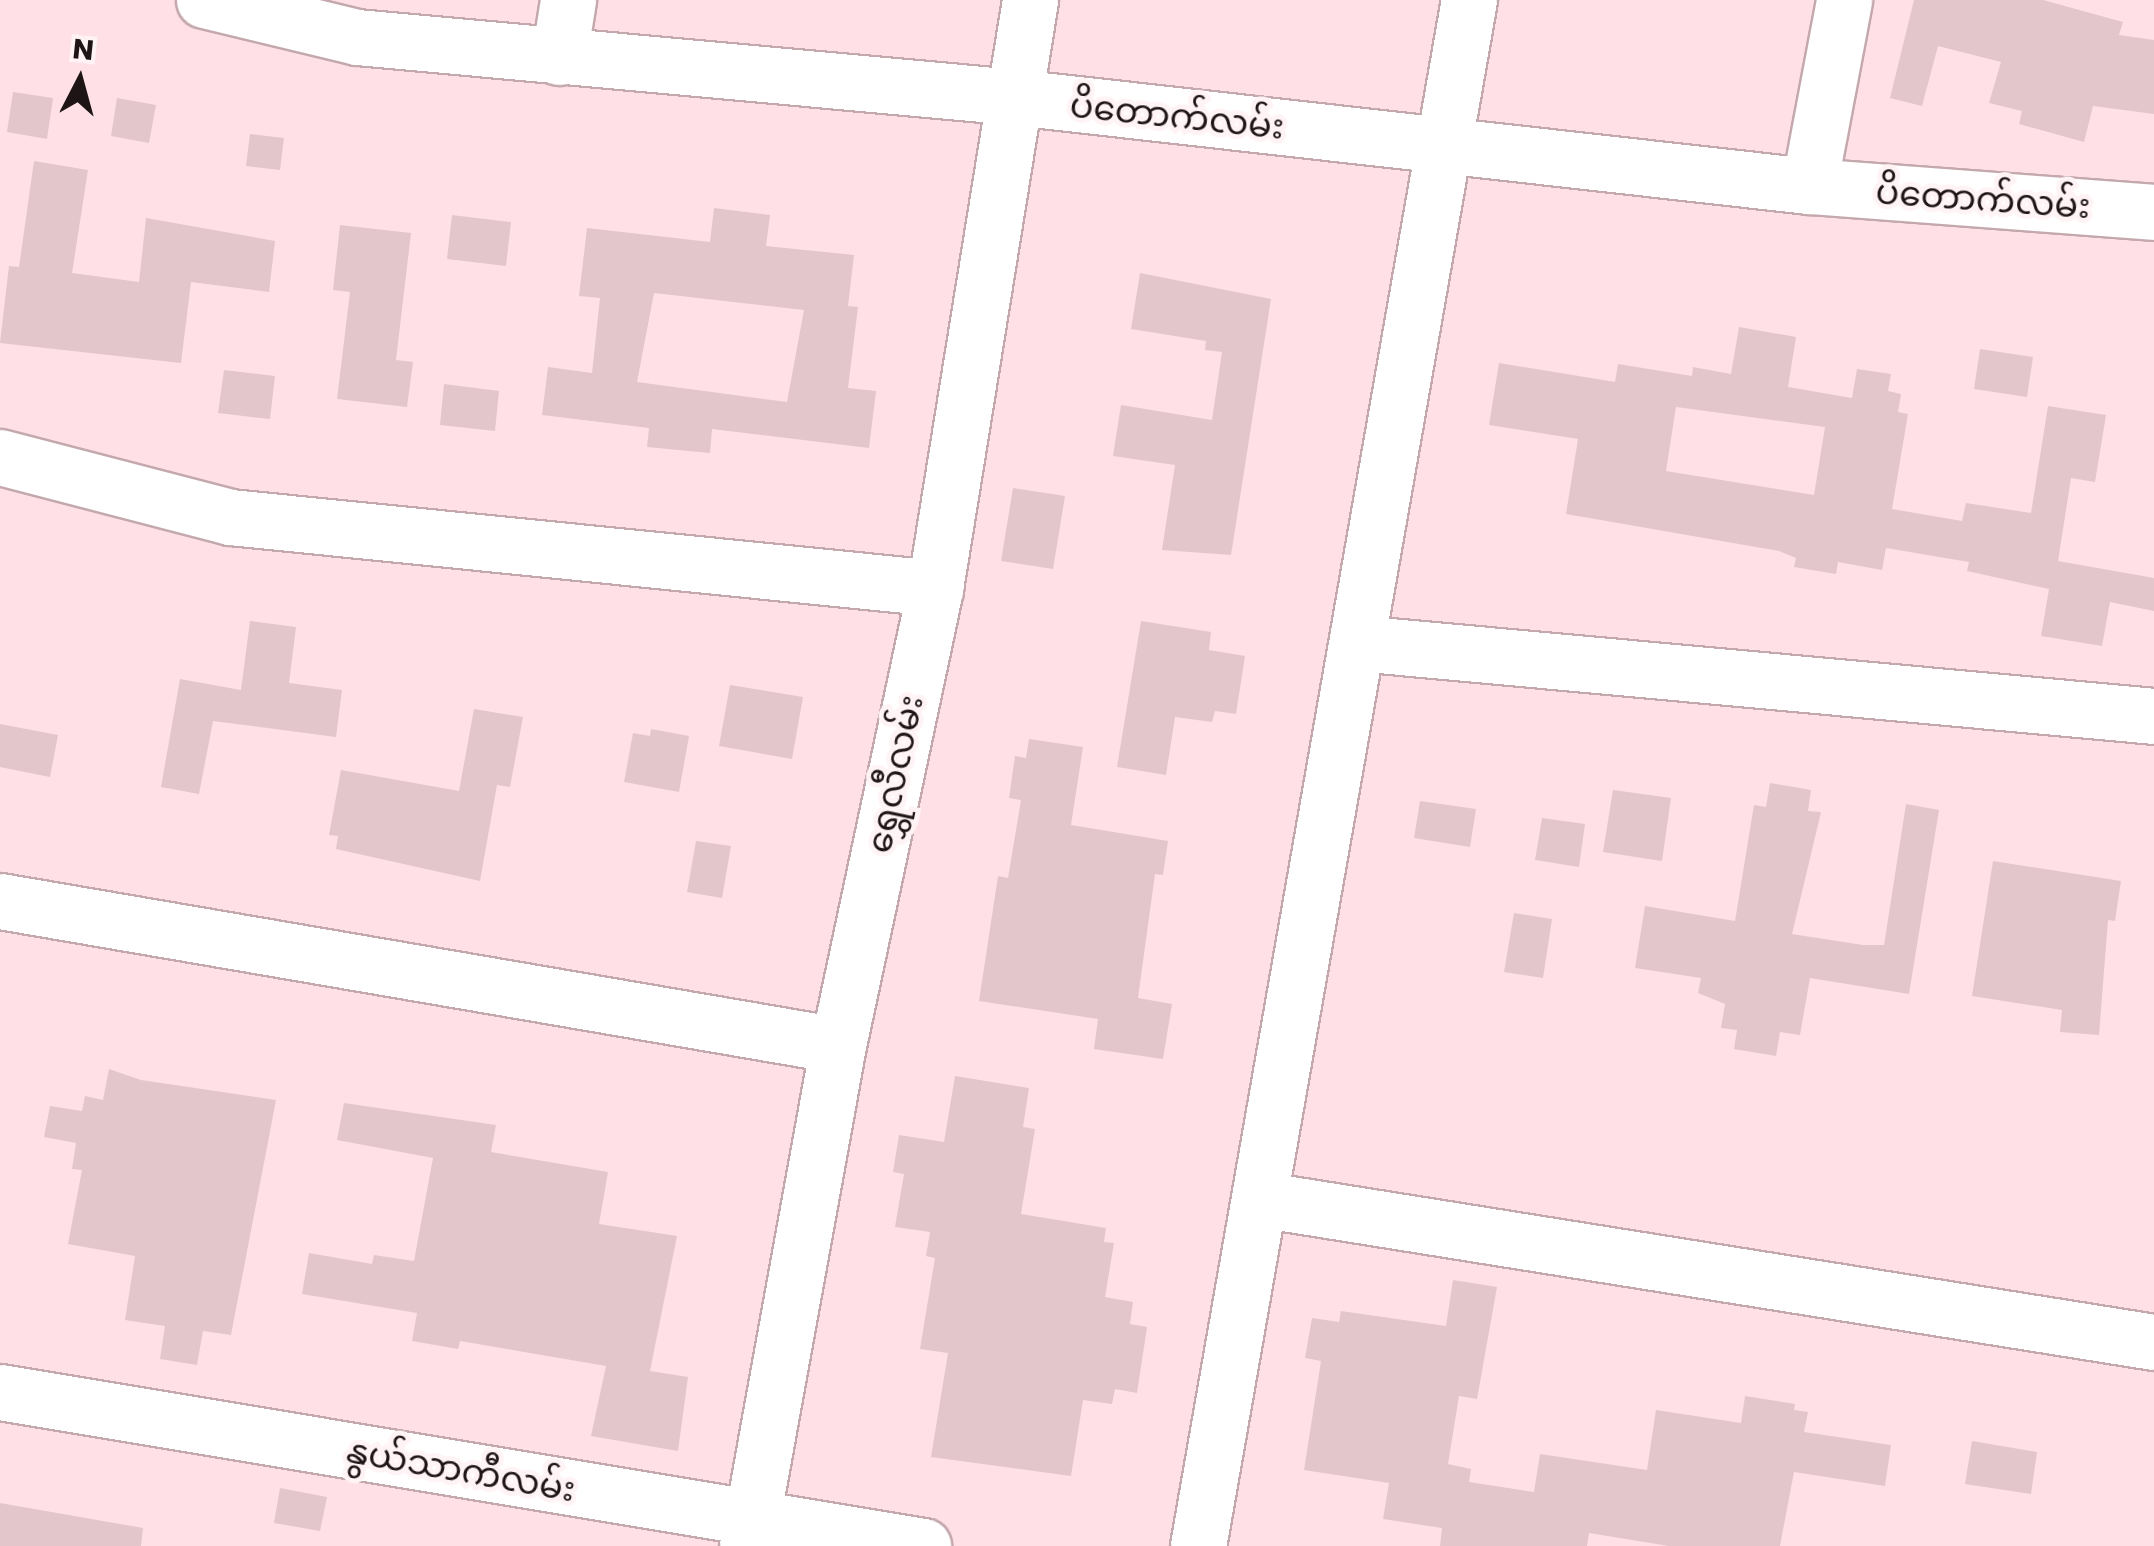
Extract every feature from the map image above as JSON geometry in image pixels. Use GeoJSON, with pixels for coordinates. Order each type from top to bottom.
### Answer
{"type":"FeatureCollection","features":[{"type":"Feature","properties":{"kind":"street","name":"ပိတောက်လမ်း"},"geometry":{"type":"LineString","coordinates":[[204,0],[357,37],[1015,97],[1809,186],[2154,212]]}},
{"type":"Feature","properties":{"kind":"street"},"geometry":{"type":"LineString","coordinates":[[558,57],[568,0]]}},
{"type":"Feature","properties":{"kind":"street","name":"ရွှေလီလမ်း"},"geometry":{"type":"LineString","coordinates":[[749,1533],[838,1045],[935,588],[1030,0]]}},
{"type":"Feature","properties":{"kind":"street"},"geometry":{"type":"LineString","coordinates":[[1198,1546],[1469,0]]}},
{"type":"Feature","properties":{"kind":"street"},"geometry":{"type":"LineString","coordinates":[[1809,186],[1844,0]]}},
{"type":"Feature","properties":{"kind":"street"},"geometry":{"type":"LineString","coordinates":[[0,457],[230,517],[935,588]]}},
{"type":"Feature","properties":{"kind":"street"},"geometry":{"type":"LineString","coordinates":[[1358,643],[2154,716]]}},
{"type":"Feature","properties":{"kind":"street"},"geometry":{"type":"LineString","coordinates":[[0,900],[838,1045]]}},
{"type":"Feature","properties":{"kind":"street"},"geometry":{"type":"LineString","coordinates":[[1259,1199],[2154,1342]]}},
{"type":"Feature","properties":{"kind":"street","name":"နွယ်သာကီလမ်း"},"geometry":{"type":"LineString","coordinates":[[0,1392],[749,1533],[922,1546]]}},
{"type":"Feature","properties":{"kind":"building"},"geometry":{"type":"Polygon","coordinates":[[[1914,0],[2043,0],[2123,22],[2119,35],[2154,40],[2154,114],[2093,106],[2084,142],[2019,124],[2022,111],[1989,103],[2001,62],[1938,46],[1922,106],[1890,98],[1914,0]]]}},
{"type":"Feature","properties":{"kind":"building"},"geometry":{"type":"Polygon","coordinates":[[[13,92],[53,98],[47,139],[7,132],[13,92]]]}},
{"type":"Feature","properties":{"kind":"building"},"geometry":{"type":"Polygon","coordinates":[[[117,98],[156,105],[149,143],[111,136],[117,98]]]}},
{"type":"Feature","properties":{"kind":"building"},"geometry":{"type":"Polygon","coordinates":[[[250,134],[284,138],[280,170],[246,166],[250,134]]]}},
{"type":"Feature","properties":{"kind":"building"},"geometry":{"type":"Polygon","coordinates":[[[34,161],[88,170],[72,273],[139,282],[146,218],[275,241],[269,292],[191,282],[181,363],[0,343],[9,266],[19,267],[34,161]]]}},
{"type":"Feature","properties":{"kind":"building"},"geometry":{"type":"Polygon","coordinates":[[[714,208],[770,215],[766,246],[854,255],[848,306],[858,307],[848,388],[876,391],[869,448],[712,429],[710,453],[647,447],[649,428],[542,415],[548,367],[592,373],[600,298],[579,296],[587,228],[710,242],[714,208]],[[654,293],[637,382],[787,402],[804,310],[654,293]]]}},
{"type":"Feature","properties":{"kind":"building"},"geometry":{"type":"Polygon","coordinates":[[[452,215],[511,222],[506,266],[447,259],[452,215]]]}},
{"type":"Feature","properties":{"kind":"building"},"geometry":{"type":"Polygon","coordinates":[[[340,225],[411,233],[396,360],[413,362],[407,407],[337,399],[350,292],[333,290],[340,225]]]}},
{"type":"Feature","properties":{"kind":"building"},"geometry":{"type":"Polygon","coordinates":[[[1140,273],[1271,299],[1231,555],[1162,550],[1175,465],[1113,456],[1121,405],[1212,420],[1222,352],[1205,350],[1206,341],[1131,329],[1140,273]]]}},
{"type":"Feature","properties":{"kind":"building"},"geometry":{"type":"Polygon","coordinates":[[[1739,327],[1796,337],[1788,387],[1852,398],[1857,369],[1891,374],[1888,391],[1901,394],[1898,412],[1908,414],[1892,509],[1962,521],[1966,503],[2031,513],[2048,406],[2106,415],[2095,482],[2071,478],[2058,561],[2154,578],[2154,611],[2110,602],[2102,646],[2041,636],[2049,589],[1967,571],[1969,562],[1886,548],[1882,570],[1838,562],[1836,574],[1794,567],[1796,558],[1779,551],[1566,514],[1578,439],[1489,425],[1499,363],[1615,382],[1618,364],[1692,376],[1693,367],[1731,374],[1739,327]],[[1676,407],[1666,471],[1814,495],[1825,427],[1676,407]]]}},
{"type":"Feature","properties":{"kind":"building"},"geometry":{"type":"Polygon","coordinates":[[[1980,349],[2033,357],[2027,397],[1974,389],[1980,349]]]}},
{"type":"Feature","properties":{"kind":"building"},"geometry":{"type":"Polygon","coordinates":[[[224,370],[275,376],[270,419],[218,413],[224,370]]]}},
{"type":"Feature","properties":{"kind":"building"},"geometry":{"type":"Polygon","coordinates":[[[444,384],[499,391],[495,431],[440,425],[444,384]]]}},
{"type":"Feature","properties":{"kind":"building"},"geometry":{"type":"Polygon","coordinates":[[[1013,488],[1065,496],[1053,569],[1001,561],[1013,488]]]}},
{"type":"Feature","properties":{"kind":"building"},"geometry":{"type":"Polygon","coordinates":[[[250,621],[296,627],[289,683],[342,690],[336,737],[213,721],[199,794],[161,787],[180,679],[241,690],[250,621]]]}},
{"type":"Feature","properties":{"kind":"building"},"geometry":{"type":"Polygon","coordinates":[[[1141,621],[1211,632],[1209,650],[1245,656],[1236,714],[1215,711],[1212,722],[1175,717],[1166,775],[1117,767],[1141,621]]]}},
{"type":"Feature","properties":{"kind":"building"},"geometry":{"type":"Polygon","coordinates":[[[730,685],[803,697],[792,759],[719,746],[730,685]]]}},
{"type":"Feature","properties":{"kind":"building"},"geometry":{"type":"Polygon","coordinates":[[[474,709],[523,717],[510,787],[497,785],[480,881],[336,849],[338,836],[329,835],[341,770],[459,791],[474,709]]]}},
{"type":"Feature","properties":{"kind":"building"},"geometry":{"type":"Polygon","coordinates":[[[0,724],[58,735],[50,777],[0,767],[0,724]]]}},
{"type":"Feature","properties":{"kind":"building"},"geometry":{"type":"Polygon","coordinates":[[[651,729],[689,736],[679,792],[624,782],[633,733],[650,736],[651,729]]]}},
{"type":"Feature","properties":{"kind":"building"},"geometry":{"type":"Polygon","coordinates":[[[1029,739],[1083,747],[1071,825],[1168,841],[1163,875],[1155,874],[1138,998],[1172,1004],[1163,1059],[1094,1049],[1098,1019],[979,1001],[998,876],[1008,878],[1021,800],[1009,798],[1015,756],[1026,758],[1029,739]]]}},
{"type":"Feature","properties":{"kind":"building"},"geometry":{"type":"Polygon","coordinates":[[[1770,783],[1811,790],[1808,811],[1821,812],[1792,934],[1884,945],[1906,804],[1939,810],[1909,994],[1810,978],[1800,1035],[1780,1032],[1776,1056],[1734,1049],[1737,1030],[1721,1028],[1725,1004],[1698,993],[1701,978],[1635,968],[1645,906],[1735,921],[1754,805],[1766,807],[1770,783]]]}},
{"type":"Feature","properties":{"kind":"building"},"geometry":{"type":"Polygon","coordinates":[[[1613,790],[1671,798],[1662,861],[1603,852],[1613,790]]]}},
{"type":"Feature","properties":{"kind":"building"},"geometry":{"type":"Polygon","coordinates":[[[1420,801],[1476,809],[1470,847],[1414,838],[1420,801]]]}},
{"type":"Feature","properties":{"kind":"building"},"geometry":{"type":"Polygon","coordinates":[[[1542,818],[1585,824],[1579,867],[1535,860],[1542,818]]]}},
{"type":"Feature","properties":{"kind":"building"},"geometry":{"type":"Polygon","coordinates":[[[696,841],[731,846],[722,898],[687,892],[696,841]]]}},
{"type":"Feature","properties":{"kind":"building"},"geometry":{"type":"Polygon","coordinates":[[[1993,861],[2121,881],[2115,921],[2108,920],[2099,1035],[2060,1032],[2062,1010],[1972,996],[1993,861]]]}},
{"type":"Feature","properties":{"kind":"building"},"geometry":{"type":"Polygon","coordinates":[[[1514,913],[1552,919],[1543,978],[1504,972],[1514,913]]]}},
{"type":"Feature","properties":{"kind":"building"},"geometry":{"type":"Polygon","coordinates":[[[109,1069],[141,1080],[276,1100],[231,1335],[203,1331],[197,1365],[160,1359],[165,1326],[125,1320],[135,1256],[68,1244],[82,1170],[72,1169],[76,1143],[44,1137],[50,1106],[82,1111],[85,1096],[103,1100],[109,1069]]]}},
{"type":"Feature","properties":{"kind":"building"},"geometry":{"type":"Polygon","coordinates":[[[955,1076],[1029,1088],[1023,1127],[1035,1129],[1021,1214],[1106,1228],[1104,1242],[1114,1243],[1105,1297],[1133,1302],[1130,1324],[1147,1327],[1137,1393],[1115,1389],[1112,1404],[1083,1400],[1071,1476],[931,1457],[948,1353],[920,1349],[935,1258],[926,1256],[930,1232],[895,1227],[904,1174],[893,1172],[899,1135],[944,1142],[955,1076]]]}},
{"type":"Feature","properties":{"kind":"building"},"geometry":{"type":"Polygon","coordinates":[[[344,1103],[496,1125],[491,1152],[608,1172],[599,1224],[677,1236],[650,1371],[688,1377],[678,1451],[591,1436],[606,1366],[460,1341],[458,1349],[412,1341],[417,1313],[302,1294],[309,1253],[372,1264],[374,1255],[414,1261],[433,1158],[337,1140],[344,1103]]]}},
{"type":"Feature","properties":{"kind":"building"},"geometry":{"type":"Polygon","coordinates":[[[1453,1280],[1497,1287],[1477,1399],[1459,1396],[1448,1464],[1471,1469],[1469,1482],[1534,1492],[1540,1454],[1647,1470],[1656,1410],[1741,1423],[1745,1396],[1795,1404],[1794,1410],[1808,1412],[1804,1432],[1891,1445],[1885,1486],[1794,1472],[1780,1546],[1669,1546],[1589,1533],[1587,1546],[1440,1546],[1442,1528],[1383,1519],[1389,1483],[1304,1470],[1321,1361],[1305,1358],[1312,1318],[1339,1322],[1341,1311],[1446,1326],[1453,1280]]]}},
{"type":"Feature","properties":{"kind":"building"},"geometry":{"type":"Polygon","coordinates":[[[1972,1441],[2037,1452],[2031,1494],[1965,1484],[1972,1441]]]}},
{"type":"Feature","properties":{"kind":"building"},"geometry":{"type":"Polygon","coordinates":[[[280,1488],[327,1497],[320,1531],[274,1523],[280,1488]]]}},
{"type":"Feature","properties":{"kind":"building"},"geometry":{"type":"Polygon","coordinates":[[[0,1503],[143,1528],[141,1546],[0,1546],[0,1503]]]}}]}
